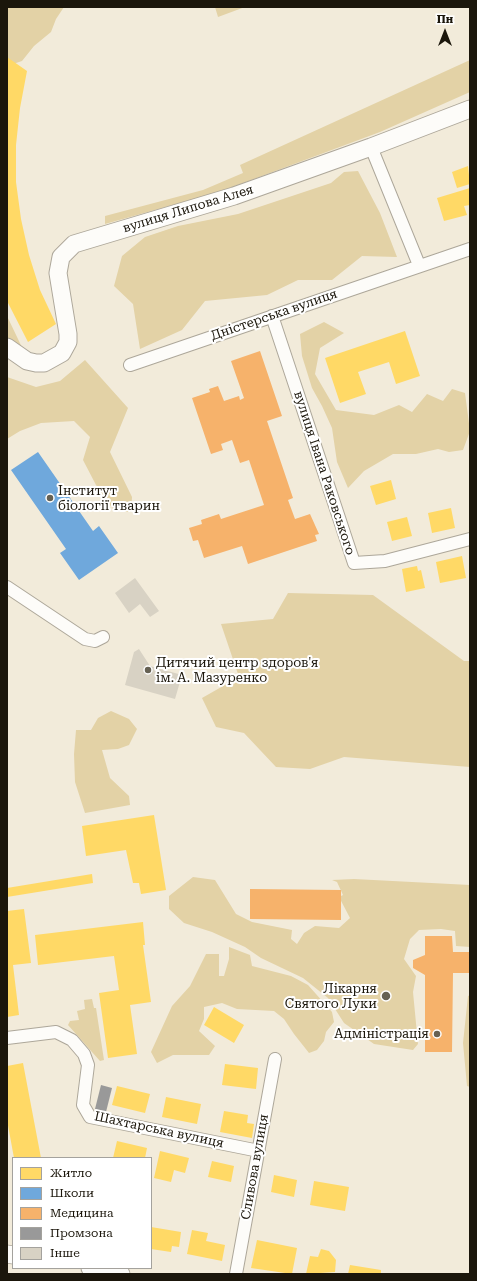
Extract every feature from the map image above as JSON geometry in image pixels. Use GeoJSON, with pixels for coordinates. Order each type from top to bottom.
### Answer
{"type":"FeatureCollection","features":[{"type":"Feature","properties":{"kind":"street","name":"вулиця Липова Алея"},"geometry":{"type":"LineString","coordinates":[[7,347],[27,361],[36,363],[44,363],[62,353],[68,342],[68,334],[58,272],[61,257],[74,244],[234,196],[371,147],[470,109]]}},
{"type":"Feature","properties":{"kind":"street"},"geometry":{"type":"LineString","coordinates":[[371,147],[418,265]]}},
{"type":"Feature","properties":{"kind":"street","name":"Дністерська вулиця"},"geometry":{"type":"LineString","coordinates":[[130,365],[418,265],[470,249]]}},
{"type":"Feature","properties":{"kind":"street","name":"вулиця Івана Раковського"},"geometry":{"type":"LineString","coordinates":[[272,316],[354,563],[384,561],[470,539]]}},
{"type":"Feature","properties":{"kind":"street"},"geometry":{"type":"LineString","coordinates":[[7,587],[85,639],[95,641],[103,637]]}},
{"type":"Feature","properties":{"kind":"street","name":"Шахтарська вулиця"},"geometry":{"type":"LineString","coordinates":[[7,1038],[36,1033],[56,1032],[72,1040],[84,1054],[88,1064],[83,1105],[90,1117],[259,1150]]}},
{"type":"Feature","properties":{"kind":"street","name":"Сливова вулиця"},"geometry":{"type":"LineString","coordinates":[[236,1274],[274,1059]]}},
{"type":"Feature","properties":{"kind":"street"},"geometry":{"type":"LineString","coordinates":[[95,1269],[122,1274]]}},
{"type":"Feature","properties":{"kind":"shaded area"},"geometry":{"type":"Polygon","coordinates":[[[7,7],[64,7],[56,19],[51,32],[34,46],[22,61],[7,66],[7,7]]]}},
{"type":"Feature","properties":{"kind":"shaded area"},"geometry":{"type":"Polygon","coordinates":[[[215,7],[245,7],[218,17],[215,7]]]}},
{"type":"Feature","properties":{"kind":"shaded area"},"geometry":{"type":"Polygon","coordinates":[[[470,60],[470,92],[380,132],[219,192],[105,224],[105,216],[203,190],[243,173],[240,165],[470,60]]]}},
{"type":"Feature","properties":{"kind":"shaded area"},"geometry":{"type":"Polygon","coordinates":[[[358,171],[380,213],[397,257],[362,256],[332,280],[298,280],[267,295],[205,301],[182,330],[140,349],[133,304],[114,286],[122,256],[145,237],[178,226],[238,214],[331,183],[344,172],[358,171]]]}},
{"type":"Feature","properties":{"kind":"shaded area"},"geometry":{"type":"Polygon","coordinates":[[[7,316],[28,360],[7,344],[7,316]]]}},
{"type":"Feature","properties":{"kind":"shaded area"},"geometry":{"type":"Polygon","coordinates":[[[324,322],[344,333],[320,348],[315,374],[336,410],[374,415],[399,405],[412,412],[427,394],[443,401],[452,389],[465,393],[470,431],[463,450],[449,452],[438,449],[416,454],[393,454],[364,471],[348,488],[337,462],[332,428],[312,388],[302,356],[300,334],[324,322]]]}},
{"type":"Feature","properties":{"kind":"shaded area"},"geometry":{"type":"Polygon","coordinates":[[[85,360],[128,408],[110,452],[132,497],[131,512],[115,512],[96,485],[83,460],[90,437],[74,421],[41,423],[20,431],[7,439],[7,377],[36,387],[60,381],[85,360]]]}},
{"type":"Feature","properties":{"kind":"shaded area"},"geometry":{"type":"Polygon","coordinates":[[[288,593],[373,595],[464,661],[470,661],[470,767],[344,757],[310,769],[276,767],[244,733],[216,727],[202,698],[239,677],[221,624],[273,619],[288,593]]]}},
{"type":"Feature","properties":{"kind":"shaded area"},"geometry":{"type":"Polygon","coordinates":[[[111,711],[129,719],[137,729],[129,745],[118,749],[102,750],[110,778],[129,796],[130,805],[85,813],[75,782],[74,754],[76,730],[91,730],[98,718],[111,711]]]}},
{"type":"Feature","properties":{"kind":"shaded area"},"geometry":{"type":"Polygon","coordinates":[[[193,877],[215,880],[236,914],[252,922],[292,930],[291,939],[297,944],[304,933],[315,926],[339,928],[350,918],[339,897],[343,895],[337,882],[332,880],[354,879],[470,885],[470,947],[456,946],[455,931],[441,929],[419,930],[410,939],[404,959],[416,976],[413,992],[418,1044],[413,1050],[374,1044],[344,1023],[328,998],[303,978],[261,958],[245,947],[212,932],[184,923],[169,909],[169,896],[193,877]]]}},
{"type":"Feature","properties":{"kind":"shaded area"},"geometry":{"type":"Polygon","coordinates":[[[229,947],[250,955],[252,966],[291,976],[308,985],[332,1012],[334,1022],[326,1032],[324,1041],[317,1050],[309,1053],[284,1019],[274,1011],[237,1009],[222,1003],[204,1007],[204,1019],[199,1031],[215,1046],[209,1055],[173,1055],[157,1063],[151,1052],[172,1006],[190,986],[206,954],[219,954],[219,976],[224,976],[229,959],[229,947]]]}},
{"type":"Feature","properties":{"kind":"shaded area"},"geometry":{"type":"Polygon","coordinates":[[[470,995],[470,1087],[467,1086],[463,1043],[468,996],[470,995]]]}},
{"type":"Feature","properties":{"kind":"shaded area"},"geometry":{"type":"Polygon","coordinates":[[[92,999],[94,1008],[96,1008],[104,1060],[100,1061],[68,1025],[70,1021],[79,1020],[77,1011],[85,1009],[84,1000],[92,999]]]}},
{"type":"Feature","properties":{"kind":"building: Житло"},"geometry":{"type":"Polygon","coordinates":[[[7,57],[27,71],[20,108],[16,145],[16,182],[21,219],[29,255],[40,290],[56,324],[28,342],[7,301],[7,57]]]}},
{"type":"Feature","properties":{"kind":"building: Житло"},"geometry":{"type":"Polygon","coordinates":[[[468,166],[470,184],[457,188],[452,172],[468,166]]]}},
{"type":"Feature","properties":{"kind":"building: Житло"},"geometry":{"type":"Polygon","coordinates":[[[470,188],[470,205],[464,206],[467,215],[444,221],[437,198],[470,188]]]}},
{"type":"Feature","properties":{"kind":"building: Житло"},"geometry":{"type":"Polygon","coordinates":[[[405,331],[420,376],[396,384],[389,362],[358,372],[366,394],[340,403],[325,358],[405,331]]]}},
{"type":"Feature","properties":{"kind":"building: Житло"},"geometry":{"type":"Polygon","coordinates":[[[391,480],[396,499],[376,505],[370,486],[391,480]]]}},
{"type":"Feature","properties":{"kind":"building: Житло"},"geometry":{"type":"Polygon","coordinates":[[[451,508],[455,528],[432,533],[428,513],[451,508]]]}},
{"type":"Feature","properties":{"kind":"building: Житло"},"geometry":{"type":"Polygon","coordinates":[[[407,517],[412,536],[392,541],[387,522],[407,517]]]}},
{"type":"Feature","properties":{"kind":"building: Житло"},"geometry":{"type":"Polygon","coordinates":[[[462,556],[466,578],[440,583],[436,562],[462,556]]]}},
{"type":"Feature","properties":{"kind":"building: Житло"},"geometry":{"type":"Polygon","coordinates":[[[417,566],[418,571],[421,570],[425,588],[406,592],[402,569],[417,566]]]}},
{"type":"Feature","properties":{"kind":"building: Житло"},"geometry":{"type":"Polygon","coordinates":[[[154,815],[166,890],[141,894],[139,883],[133,883],[126,850],[86,856],[82,826],[154,815]]]}},
{"type":"Feature","properties":{"kind":"building: Житло"},"geometry":{"type":"Polygon","coordinates":[[[92,874],[93,883],[7,897],[7,888],[92,874]]]}},
{"type":"Feature","properties":{"kind":"building: Житло"},"geometry":{"type":"Polygon","coordinates":[[[24,909],[31,963],[13,965],[19,1015],[7,1017],[7,911],[24,909]]]}},
{"type":"Feature","properties":{"kind":"building: Житло"},"geometry":{"type":"Polygon","coordinates":[[[143,922],[145,945],[143,945],[151,1002],[130,1005],[137,1054],[108,1058],[99,993],[119,990],[114,956],[38,965],[35,935],[143,922]]]}},
{"type":"Feature","properties":{"kind":"building: Житло"},"geometry":{"type":"Polygon","coordinates":[[[214,1007],[244,1025],[234,1043],[204,1025],[214,1007]]]}},
{"type":"Feature","properties":{"kind":"building: Житло"},"geometry":{"type":"Polygon","coordinates":[[[23,1063],[41,1157],[14,1157],[7,1120],[7,1066],[23,1063]]]}},
{"type":"Feature","properties":{"kind":"building: Житло"},"geometry":{"type":"Polygon","coordinates":[[[225,1064],[258,1068],[256,1089],[222,1085],[225,1064]]]}},
{"type":"Feature","properties":{"kind":"building: Житло"},"geometry":{"type":"Polygon","coordinates":[[[117,1086],[150,1094],[145,1113],[112,1105],[117,1086]]]}},
{"type":"Feature","properties":{"kind":"building: Житло"},"geometry":{"type":"Polygon","coordinates":[[[166,1097],[201,1104],[197,1124],[162,1117],[166,1097]]]}},
{"type":"Feature","properties":{"kind":"building: Житло"},"geometry":{"type":"Polygon","coordinates":[[[224,1111],[248,1115],[247,1123],[254,1124],[252,1138],[220,1132],[224,1111]]]}},
{"type":"Feature","properties":{"kind":"building: Житло"},"geometry":{"type":"Polygon","coordinates":[[[117,1141],[147,1148],[145,1157],[113,1157],[117,1141]]]}},
{"type":"Feature","properties":{"kind":"building: Житло"},"geometry":{"type":"Polygon","coordinates":[[[160,1151],[189,1158],[185,1173],[174,1170],[171,1182],[154,1178],[160,1151]]]}},
{"type":"Feature","properties":{"kind":"building: Житло"},"geometry":{"type":"Polygon","coordinates":[[[212,1161],[234,1166],[231,1182],[208,1177],[212,1161]]]}},
{"type":"Feature","properties":{"kind":"building: Житло"},"geometry":{"type":"Polygon","coordinates":[[[274,1175],[297,1180],[294,1197],[271,1192],[274,1175]]]}},
{"type":"Feature","properties":{"kind":"building: Житло"},"geometry":{"type":"Polygon","coordinates":[[[314,1181],[349,1187],[345,1211],[310,1205],[314,1181]]]}},
{"type":"Feature","properties":{"kind":"building: Житло"},"geometry":{"type":"Polygon","coordinates":[[[152,1227],[181,1232],[179,1247],[172,1246],[171,1252],[152,1249],[152,1227]]]}},
{"type":"Feature","properties":{"kind":"building: Житло"},"geometry":{"type":"Polygon","coordinates":[[[192,1230],[208,1233],[206,1241],[225,1245],[222,1261],[187,1254],[192,1230]]]}},
{"type":"Feature","properties":{"kind":"building: Житло"},"geometry":{"type":"Polygon","coordinates":[[[257,1240],[297,1248],[292,1274],[251,1268],[257,1240]]]}},
{"type":"Feature","properties":{"kind":"building: Житло"},"geometry":{"type":"Polygon","coordinates":[[[321,1249],[329,1251],[336,1260],[335,1272],[306,1274],[310,1256],[318,1257],[321,1249]]]}},
{"type":"Feature","properties":{"kind":"building: Житло"},"geometry":{"type":"Polygon","coordinates":[[[350,1265],[381,1270],[381,1274],[348,1274],[350,1265]]]}},
{"type":"Feature","properties":{"kind":"building: Школи","name":"Інститут біології тварин"},"geometry":{"type":"Polygon","coordinates":[[[38,452],[93,531],[99,526],[118,553],[79,580],[60,553],[66,549],[11,470],[38,452]]]}},
{"type":"Feature","properties":{"kind":"building: Медицина"},"geometry":{"type":"Polygon","coordinates":[[[260,351],[282,416],[267,421],[293,498],[288,500],[295,519],[310,514],[319,534],[315,535],[317,541],[248,564],[242,546],[204,558],[198,540],[193,541],[189,528],[202,524],[201,520],[219,514],[221,519],[264,505],[249,460],[240,463],[232,440],[221,444],[223,450],[211,454],[192,398],[210,392],[209,389],[218,386],[224,401],[239,396],[240,400],[244,398],[231,361],[260,351]]]}},
{"type":"Feature","properties":{"kind":"building: Медицина"},"geometry":{"type":"Polygon","coordinates":[[[250,889],[341,890],[341,920],[250,919],[250,889]]]}},
{"type":"Feature","properties":{"kind":"building: Медицина"},"geometry":{"type":"Polygon","coordinates":[[[425,936],[452,936],[453,952],[470,952],[470,973],[453,973],[452,1052],[425,1052],[425,975],[413,968],[413,960],[425,955],[425,936]]]}},
{"type":"Feature","properties":{"kind":"building: Промзона"},"geometry":{"type":"Polygon","coordinates":[[[101,1085],[112,1088],[106,1112],[95,1109],[101,1085]]]}},
{"type":"Feature","properties":{"kind":"building: Інше"},"geometry":{"type":"Polygon","coordinates":[[[135,578],[159,611],[150,617],[140,604],[129,613],[115,593],[135,578]]]}},
{"type":"Feature","properties":{"kind":"building: Інше","name":"Дитячий центр здоров'я ім. А. Мазуренко"},"geometry":{"type":"Polygon","coordinates":[[[139,649],[150,666],[182,675],[175,699],[125,685],[134,652],[139,649]]]}},
{"type":"Feature","properties":{"kind":"place","name":"Інститут біології тварин"},"geometry":{"type":"Point","coordinates":[50,498]}},
{"type":"Feature","properties":{"kind":"place","name":"Дитячий центр здоров'я ім. А. Мазуренко"},"geometry":{"type":"Point","coordinates":[148,670]}},
{"type":"Feature","properties":{"kind":"place","name":"Лікарня Святого Луки"},"geometry":{"type":"Point","coordinates":[386,996]}},
{"type":"Feature","properties":{"kind":"place","name":"Адміністрація"},"geometry":{"type":"Point","coordinates":[437,1034]}}]}
